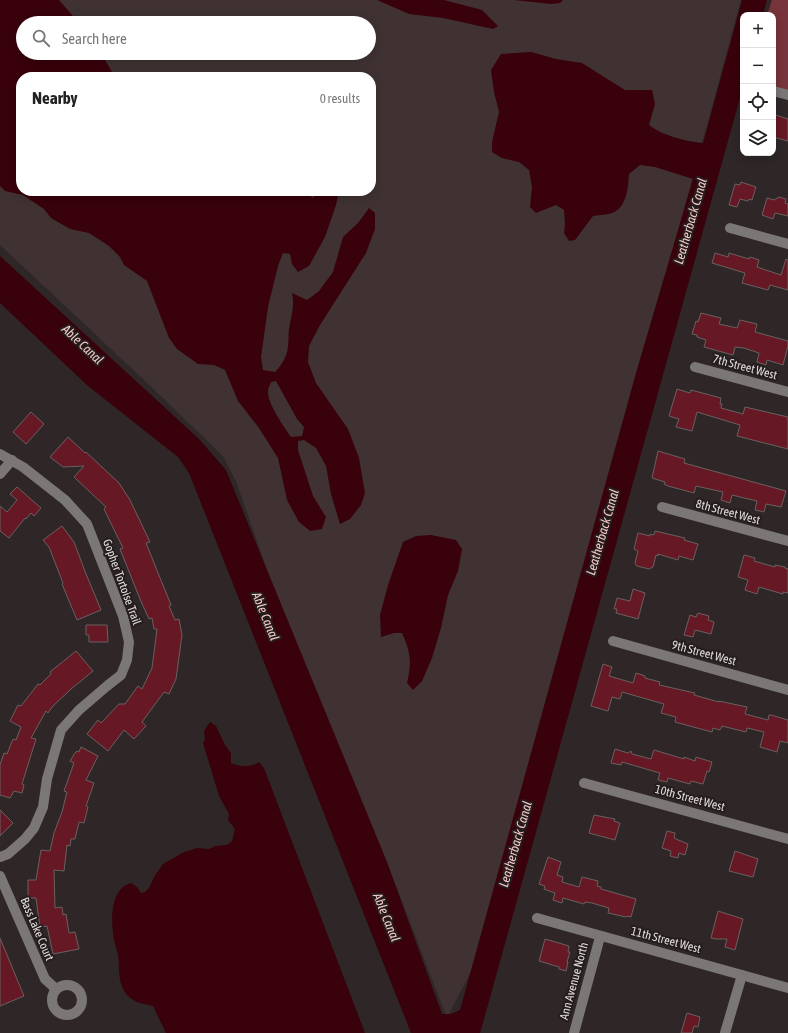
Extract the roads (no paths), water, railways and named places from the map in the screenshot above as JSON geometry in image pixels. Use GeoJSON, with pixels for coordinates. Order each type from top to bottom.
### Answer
{"type":"FeatureCollection","features":[{"type":"Feature","properties":{"kind":"street"},"geometry":{"type":"LineString","coordinates":[[776,92],[788,95]]}},
{"type":"Feature","properties":{"kind":"street"},"geometry":{"type":"LineString","coordinates":[[730,228],[788,244]]}},
{"type":"Feature","properties":{"kind":"street","name":"7th Street West"},"geometry":{"type":"LineString","coordinates":[[695,367],[788,392]]}},
{"type":"Feature","properties":{"kind":"street","name":"Gopher Tortoise Trail"},"geometry":{"type":"LineString","coordinates":[[0,454],[23,467],[66,500],[87,524],[123,616],[129,642],[127,660],[121,675],[79,710],[61,730],[47,778],[43,807],[34,828],[25,840],[8,854],[0,857]]}},
{"type":"Feature","properties":{"kind":"street"},"geometry":{"type":"LineString","coordinates":[[0,474],[12,460]]}},
{"type":"Feature","properties":{"kind":"street","name":"8th Street West"},"geometry":{"type":"LineString","coordinates":[[662,507],[788,542]]}},
{"type":"Feature","properties":{"kind":"street","name":"9th Street West"},"geometry":{"type":"LineString","coordinates":[[613,641],[788,690]]}},
{"type":"Feature","properties":{"kind":"street","name":"10th Street West"},"geometry":{"type":"LineString","coordinates":[[584,783],[788,839]]}},
{"type":"Feature","properties":{"kind":"street","name":"Bass Lake Court"},"geometry":{"type":"LineString","coordinates":[[0,876],[45,979],[56,989]]}},
{"type":"Feature","properties":{"kind":"street","name":"11th Street West"},"geometry":{"type":"LineString","coordinates":[[537,918],[788,988]]}},
{"type":"Feature","properties":{"kind":"street","name":"Ann Avenue North"},"geometry":{"type":"LineString","coordinates":[[574,1033],[600,936]]}},
{"type":"Feature","properties":{"kind":"street"},"geometry":{"type":"LineString","coordinates":[[725,1033],[742,975]]}},
{"type":"Feature","properties":{"kind":"water"},"geometry":{"type":"Polygon","coordinates":[[[0,0],[59,0],[73,16],[16,16],[16,60],[105,60],[112,72],[16,72],[16,193],[5,191],[0,186],[0,0]]]}},
{"type":"Feature","properties":{"kind":"water"},"geometry":{"type":"Polygon","coordinates":[[[377,0],[444,0],[482,10],[498,26],[493,29],[443,18],[409,14],[377,0]]]}},
{"type":"Feature","properties":{"kind":"water"},"geometry":{"type":"Polygon","coordinates":[[[514,0],[563,0],[560,3],[551,4],[514,0]]]}},
{"type":"Feature","properties":{"kind":"water"},"geometry":{"type":"Polygon","coordinates":[[[742,0],[767,0],[764,12],[740,12],[740,98],[480,1033],[411,1033],[189,473],[178,457],[88,386],[0,303],[0,256],[199,439],[226,470],[387,862],[442,1014],[451,1014],[460,1010],[636,373],[693,179],[655,167],[640,165],[629,174],[627,192],[620,208],[609,214],[593,216],[575,240],[569,241],[564,233],[564,210],[556,205],[536,213],[530,207],[532,187],[529,170],[519,162],[502,158],[492,152],[492,142],[499,112],[491,70],[501,54],[531,52],[556,59],[582,63],[625,90],[652,90],[655,104],[649,125],[660,132],[675,137],[703,143],[742,0]]]}},
{"type":"Feature","properties":{"kind":"water"},"geometry":{"type":"Polygon","coordinates":[[[24,196],[310,196],[313,198],[314,196],[338,196],[325,237],[309,266],[298,272],[292,264],[290,254],[283,253],[278,266],[268,307],[261,357],[263,370],[275,372],[286,356],[288,349],[293,307],[292,293],[307,300],[319,291],[333,272],[343,237],[358,223],[369,208],[375,213],[375,229],[366,253],[320,325],[309,346],[308,362],[316,383],[348,429],[359,458],[365,493],[361,505],[350,519],[340,524],[331,494],[326,466],[316,448],[304,440],[298,441],[298,450],[313,496],[326,517],[322,529],[310,531],[299,522],[287,500],[278,458],[259,428],[238,401],[225,370],[214,365],[198,364],[177,349],[169,338],[147,281],[124,265],[120,257],[109,246],[89,233],[70,229],[51,218],[44,209],[24,196]],[[276,381],[271,382],[268,391],[270,402],[276,415],[291,437],[302,436],[304,427],[297,419],[276,381]]]}},
{"type":"Feature","properties":{"kind":"water"},"geometry":{"type":"Polygon","coordinates":[[[431,535],[456,540],[462,549],[458,571],[448,595],[441,628],[432,658],[422,681],[413,690],[407,683],[410,669],[410,658],[402,633],[394,633],[381,637],[380,615],[388,585],[403,542],[416,536],[431,535]]]}},
{"type":"Feature","properties":{"kind":"water"},"geometry":{"type":"Polygon","coordinates":[[[210,722],[216,726],[225,745],[231,753],[231,763],[245,766],[253,765],[259,762],[264,768],[365,1033],[166,1033],[153,1006],[134,1000],[124,991],[120,976],[118,955],[112,925],[113,907],[119,892],[124,886],[131,883],[137,887],[141,893],[145,892],[149,888],[154,877],[163,864],[184,852],[197,848],[209,849],[215,846],[227,845],[232,841],[235,829],[228,820],[229,814],[219,796],[203,743],[205,739],[204,731],[210,722]]]}},
{"type":"Feature","properties":{"kind":"water label","name":"Leatherback Canal"},"geometry":{"type":"Point","coordinates":[690,221]}},
{"type":"Feature","properties":{"kind":"water label","name":"Able Canal"},"geometry":{"type":"Point","coordinates":[83,344]}},
{"type":"Feature","properties":{"kind":"water label","name":"Leatherback Canal"},"geometry":{"type":"Point","coordinates":[602,532]}},
{"type":"Feature","properties":{"kind":"water label","name":"Able Canal"},"geometry":{"type":"Point","coordinates":[266,616]}},
{"type":"Feature","properties":{"kind":"water label","name":"Leatherback Canal"},"geometry":{"type":"Point","coordinates":[515,844]}},
{"type":"Feature","properties":{"kind":"water label","name":"Able Canal"},"geometry":{"type":"Point","coordinates":[387,917]}}]}
